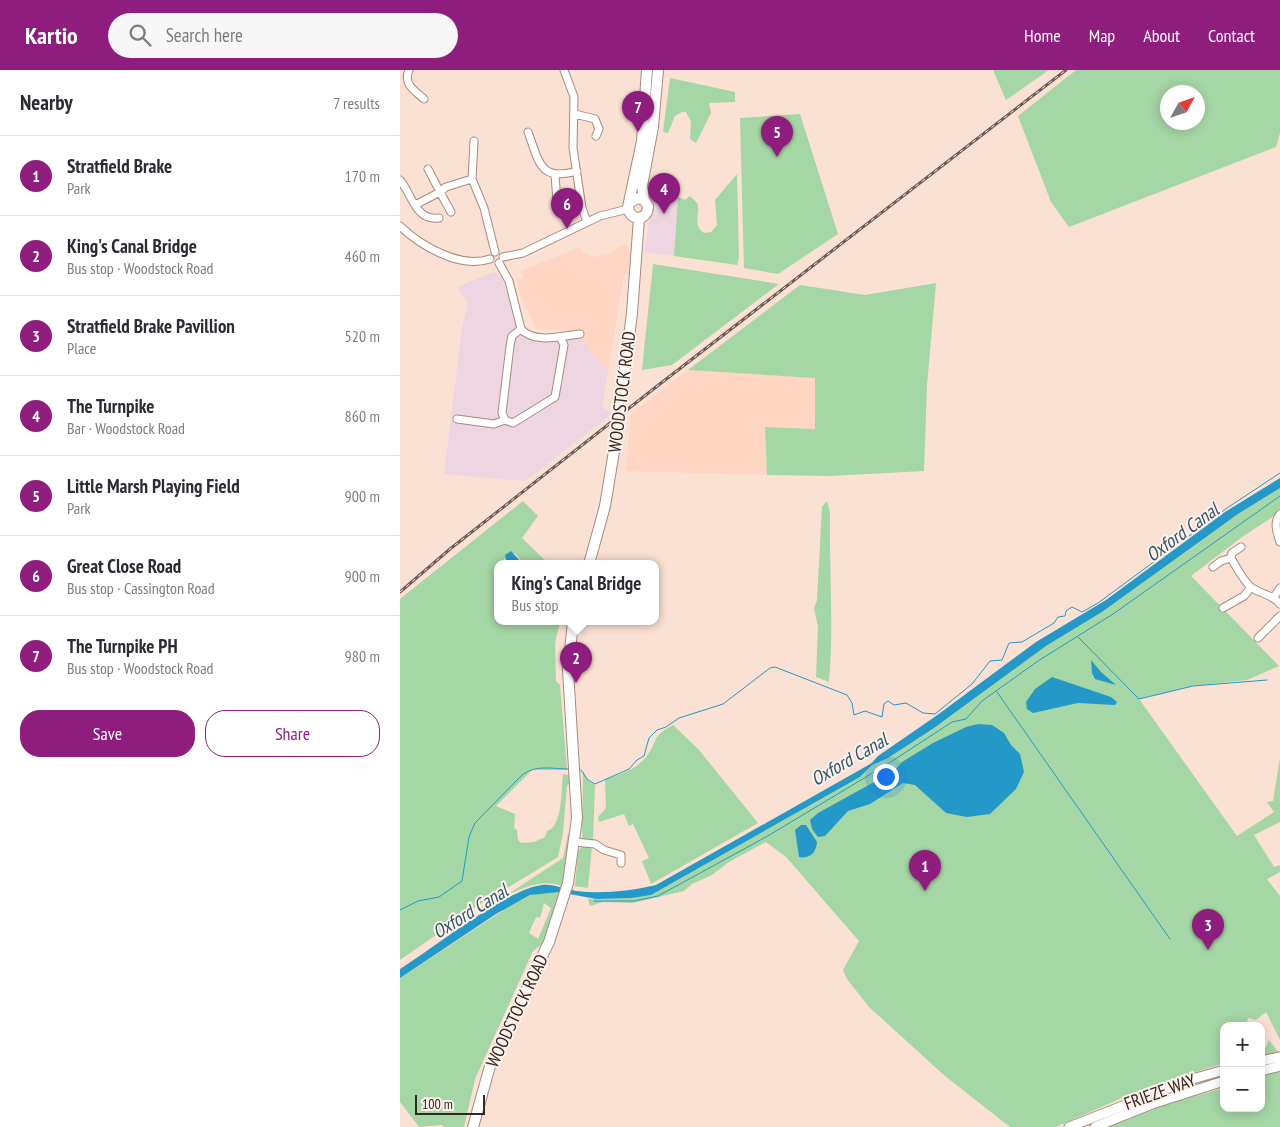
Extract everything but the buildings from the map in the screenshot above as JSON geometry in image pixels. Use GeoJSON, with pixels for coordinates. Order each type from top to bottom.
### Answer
{"type":"FeatureCollection","features":[{"type":"Feature","properties":{"kind":"highway"},"geometry":{"type":"LineString","coordinates":[[647,70],[644,123],[629,206],[633,217],[640,218],[648,211],[642,186],[653,127],[658,70]]}},
{"type":"Feature","properties":{"kind":"highway"},"geometry":{"type":"LineString","coordinates":[[629,206],[638,198],[644,200]]}},
{"type":"Feature","properties":{"kind":"highway","name":"WOODSTOCK ROAD"},"geometry":{"type":"LineString","coordinates":[[590,560],[605,506],[617,433],[632,313],[640,218]]}},
{"type":"Feature","properties":{"kind":"highway"},"geometry":{"type":"LineString","coordinates":[[573,625],[568,670],[577,802],[574,842]]}},
{"type":"Feature","properties":{"kind":"highway","name":"WOODSTOCK ROAD"},"geometry":{"type":"LineString","coordinates":[[474,1127],[490,1066],[549,942],[565,897],[574,842]]}},
{"type":"Feature","properties":{"kind":"main road"},"geometry":{"type":"LineString","coordinates":[[1265,1060],[1280,1057]]}},
{"type":"Feature","properties":{"kind":"main road"},"geometry":{"type":"LineString","coordinates":[[1265,1070],[1280,1066]]}},
{"type":"Feature","properties":{"kind":"main road","name":"FRIEZE WAY"},"geometry":{"type":"LineString","coordinates":[[1070,1127],[1180,1084],[1220,1071]]}},
{"type":"Feature","properties":{"kind":"main road","name":"FRIEZE WAY"},"geometry":{"type":"LineString","coordinates":[[1095,1127],[1152,1104],[1220,1082]]}},
{"type":"Feature","properties":{"kind":"street"},"geometry":{"type":"LineString","coordinates":[[409,70],[408,82],[411,88],[423,96]]}},
{"type":"Feature","properties":{"kind":"street"},"geometry":{"type":"LineString","coordinates":[[564,70],[574,97],[573,142],[582,208],[587,222]]}},
{"type":"Feature","properties":{"kind":"street"},"geometry":{"type":"LineString","coordinates":[[575,114],[592,117],[599,131]]}},
{"type":"Feature","properties":{"kind":"street"},"geometry":{"type":"LineString","coordinates":[[528,132],[539,161],[546,171],[555,175],[577,171]]}},
{"type":"Feature","properties":{"kind":"street"},"geometry":{"type":"LineString","coordinates":[[400,226],[422,244],[446,255],[475,261],[490,259],[495,252],[484,208],[472,179],[474,141]]}},
{"type":"Feature","properties":{"kind":"street"},"geometry":{"type":"LineString","coordinates":[[428,169],[451,212]]}},
{"type":"Feature","properties":{"kind":"street"},"geometry":{"type":"LineString","coordinates":[[555,175],[557,201]]}},
{"type":"Feature","properties":{"kind":"street"},"geometry":{"type":"LineString","coordinates":[[414,205],[446,187],[472,179]]}},
{"type":"Feature","properties":{"kind":"street"},"geometry":{"type":"LineString","coordinates":[[400,180],[414,205],[424,217],[439,218]]}},
{"type":"Feature","properties":{"kind":"street"},"geometry":{"type":"LineString","coordinates":[[490,259],[493,263],[523,253],[600,216],[629,206]]}},
{"type":"Feature","properties":{"kind":"street"},"geometry":{"type":"LineString","coordinates":[[495,252],[500,252],[521,329],[526,335],[534,338],[580,334]]}},
{"type":"Feature","properties":{"kind":"street"},"geometry":{"type":"LineString","coordinates":[[505,420],[502,413],[510,346],[512,336],[521,329]]}},
{"type":"Feature","properties":{"kind":"street"},"geometry":{"type":"LineString","coordinates":[[457,419],[494,424],[505,420],[513,423],[555,397],[564,345],[560,337]]}},
{"type":"Feature","properties":{"kind":"street"},"geometry":{"type":"LineString","coordinates":[[1280,514],[1276,526],[1280,542]]}},
{"type":"Feature","properties":{"kind":"street"},"geometry":{"type":"LineString","coordinates":[[1231,558],[1232,553],[1241,547]]}},
{"type":"Feature","properties":{"kind":"street"},"geometry":{"type":"LineString","coordinates":[[1213,567],[1221,561],[1231,558]]}},
{"type":"Feature","properties":{"kind":"street"},"geometry":{"type":"LineString","coordinates":[[1231,558],[1250,587],[1274,597],[1280,604]]}},
{"type":"Feature","properties":{"kind":"street"},"geometry":{"type":"LineString","coordinates":[[1223,608],[1244,596],[1250,587]]}},
{"type":"Feature","properties":{"kind":"street"},"geometry":{"type":"LineString","coordinates":[[1274,597],[1280,588]]}},
{"type":"Feature","properties":{"kind":"street"},"geometry":{"type":"LineString","coordinates":[[1258,638],[1280,616]]}},
{"type":"Feature","properties":{"kind":"street"},"geometry":{"type":"LineString","coordinates":[[574,842],[595,844],[604,850],[621,855],[621,863]]}},
{"type":"Feature","properties":{"kind":"shaded area"},"geometry":{"type":"Polygon","coordinates":[[[654,197],[678,197],[674,256],[644,252],[654,197]]]}},
{"type":"Feature","properties":{"kind":"shaded area"},"geometry":{"type":"Polygon","coordinates":[[[626,243],[631,254],[628,274],[624,274],[608,372],[587,347],[588,342],[580,340],[580,331],[536,329],[521,296],[517,279],[523,277],[521,271],[580,247],[583,254],[587,253],[591,258],[612,252],[626,243]]]}},
{"type":"Feature","properties":{"kind":"shaded area"},"geometry":{"type":"Polygon","coordinates":[[[494,272],[502,278],[521,334],[530,339],[580,337],[588,342],[587,347],[608,372],[602,407],[613,413],[525,481],[444,474],[462,329],[468,303],[457,287],[494,272]]]}},
{"type":"Feature","properties":{"kind":"shaded area"},"geometry":{"type":"Polygon","coordinates":[[[688,370],[816,378],[816,429],[765,427],[767,475],[626,471],[631,414],[688,370]]]}},
{"type":"Feature","properties":{"kind":"green space"},"geometry":{"type":"Polygon","coordinates":[[[993,70],[1049,70],[1006,100],[993,70]]]}},
{"type":"Feature","properties":{"kind":"green space"},"geometry":{"type":"Polygon","coordinates":[[[1076,70],[1280,70],[1280,133],[1276,147],[1069,227],[1051,202],[1018,116],[1076,70]]]}},
{"type":"Feature","properties":{"kind":"green space"},"geometry":{"type":"Polygon","coordinates":[[[670,78],[735,92],[735,102],[709,103],[711,113],[696,143],[690,139],[691,121],[686,112],[675,116],[668,133],[663,132],[670,78]]]}},
{"type":"Feature","properties":{"kind":"green space"},"geometry":{"type":"Polygon","coordinates":[[[800,114],[838,234],[778,274],[744,268],[740,118],[800,114]]]}},
{"type":"Feature","properties":{"kind":"green space"},"geometry":{"type":"Polygon","coordinates":[[[737,174],[739,258],[737,265],[674,256],[678,197],[685,200],[690,196],[698,204],[697,220],[699,227],[704,233],[711,232],[717,225],[715,200],[737,174]]]}},
{"type":"Feature","properties":{"kind":"green space"},"geometry":{"type":"Polygon","coordinates":[[[653,264],[779,284],[672,365],[642,370],[653,264]]]}},
{"type":"Feature","properties":{"kind":"green space"},"geometry":{"type":"Polygon","coordinates":[[[936,283],[927,385],[924,471],[829,476],[767,475],[765,427],[815,429],[815,378],[688,370],[800,285],[865,295],[936,283]]]}},
{"type":"Feature","properties":{"kind":"green space"},"geometry":{"type":"Polygon","coordinates":[[[1280,488],[1280,512],[1242,537],[1191,576],[1279,666],[1247,680],[1193,686],[1139,699],[1237,836],[1274,812],[1267,802],[1273,801],[1280,758],[1280,822],[1254,835],[1274,867],[1280,865],[1280,872],[1267,879],[1280,896],[1280,1040],[1266,1012],[1256,1020],[1248,1018],[1247,1022],[1220,1022],[1220,1064],[1140,1090],[1056,1127],[1010,1127],[945,1076],[869,1007],[847,979],[843,970],[859,941],[786,857],[766,842],[729,862],[712,875],[692,884],[684,891],[633,903],[603,902],[590,906],[588,899],[632,898],[651,895],[860,777],[872,765],[888,758],[945,720],[1046,646],[1102,612],[1238,514],[1280,488]]]}},
{"type":"Feature","properties":{"kind":"green space"},"geometry":{"type":"Polygon","coordinates":[[[523,501],[538,516],[522,538],[545,560],[521,560],[515,553],[505,560],[494,560],[494,625],[559,625],[555,643],[556,681],[560,685],[567,770],[532,770],[496,806],[515,814],[514,828],[517,830],[518,840],[521,843],[534,842],[545,837],[547,831],[552,828],[559,815],[563,774],[569,775],[571,782],[567,786],[563,833],[558,857],[504,890],[502,889],[400,960],[400,599],[523,501]]]}},
{"type":"Feature","properties":{"kind":"green space"},"geometry":{"type":"Polygon","coordinates":[[[827,501],[830,512],[831,619],[829,682],[816,677],[818,627],[814,608],[817,600],[822,507],[827,501]]]}},
{"type":"Feature","properties":{"kind":"green space"},"geometry":{"type":"Polygon","coordinates":[[[673,725],[699,750],[758,823],[651,884],[642,861],[649,858],[633,824],[629,826],[624,814],[599,822],[598,817],[606,808],[605,779],[637,765],[650,752],[658,736],[673,725]]]}},
{"type":"Feature","properties":{"kind":"green space"},"geometry":{"type":"Polygon","coordinates":[[[583,771],[588,781],[595,785],[593,841],[582,840],[583,771]]]}},
{"type":"Feature","properties":{"kind":"green space"},"geometry":{"type":"Polygon","coordinates":[[[570,833],[562,886],[548,883],[541,884],[507,895],[563,858],[568,834],[570,833]]]}},
{"type":"Feature","properties":{"kind":"green space"},"geometry":{"type":"Polygon","coordinates":[[[592,846],[588,888],[575,886],[578,851],[582,847],[592,846]]]}},
{"type":"Feature","properties":{"kind":"green space"},"geometry":{"type":"Polygon","coordinates":[[[561,892],[544,943],[533,951],[475,1079],[464,1127],[445,1127],[441,1125],[419,1127],[400,1102],[400,978],[513,904],[535,893],[561,892]],[[544,903],[540,918],[536,917],[529,933],[538,939],[551,908],[544,903]]]}},
{"type":"Feature","properties":{"kind":"green space"},"geometry":{"type":"Polygon","coordinates":[[[1269,1040],[1280,1054],[1265,1057],[1265,1049],[1269,1040]]]}},
{"type":"Feature","properties":{"kind":"green space"},"geometry":{"type":"Polygon","coordinates":[[[1280,1071],[1280,1127],[1103,1127],[1145,1110],[1220,1089],[1220,1112],[1265,1112],[1265,1075],[1280,1071]]]}},
{"type":"Feature","properties":{"kind":"water"},"geometry":{"type":"Polygon","coordinates":[[[1280,478],[1280,488],[1238,514],[1102,612],[1046,646],[934,728],[888,758],[872,765],[860,777],[651,895],[632,898],[596,899],[559,892],[530,895],[496,914],[400,978],[400,969],[509,897],[542,885],[576,891],[606,892],[656,885],[872,763],[878,756],[1036,642],[1106,600],[1225,512],[1280,478]]]}},
{"type":"Feature","properties":{"kind":"water"},"geometry":{"type":"Polygon","coordinates":[[[511,551],[519,560],[506,560],[505,555],[511,551]]]}},
{"type":"Feature","properties":{"kind":"water"},"geometry":{"type":"Polygon","coordinates":[[[1091,660],[1116,685],[1095,679],[1092,673],[1091,660]]]}},
{"type":"Feature","properties":{"kind":"water"},"geometry":{"type":"Polygon","coordinates":[[[1052,677],[1111,697],[1117,702],[1115,705],[1078,703],[1033,713],[1027,709],[1026,702],[1035,689],[1052,677]]]}},
{"type":"Feature","properties":{"kind":"water"},"geometry":{"type":"Polygon","coordinates":[[[978,724],[992,725],[1004,733],[1011,745],[1020,754],[1024,772],[1016,789],[990,814],[967,817],[946,813],[915,785],[903,783],[870,804],[848,811],[825,836],[818,837],[812,829],[810,820],[818,813],[894,771],[902,762],[933,743],[966,727],[978,724]]]}},
{"type":"Feature","properties":{"kind":"water"},"geometry":{"type":"Polygon","coordinates":[[[801,825],[806,825],[817,842],[814,852],[806,857],[799,857],[795,830],[801,825]]]}},
{"type":"Feature","properties":{"kind":"waterway","name":"Oxford Canal"},"geometry":{"type":"LineString","coordinates":[[581,770],[588,780],[595,784],[629,769],[637,760],[644,756],[649,738],[657,730],[666,727],[679,718],[723,704],[770,668],[775,667],[847,695],[852,703],[854,715],[865,711],[882,717],[884,704],[888,701],[894,705],[906,703],[923,713],[935,714],[972,684],[990,661],[1002,660],[1009,643],[1022,642],[1054,623],[1058,617],[1065,616],[1066,611],[1072,607],[1082,612],[1098,603],[1227,508],[1280,473]]}},
{"type":"Feature","properties":{"kind":"waterway"},"geometry":{"type":"LineString","coordinates":[[880,769],[952,722],[966,719],[982,701],[1038,661],[1113,614],[1280,496]]}},
{"type":"Feature","properties":{"kind":"waterway"},"geometry":{"type":"LineString","coordinates":[[1078,637],[1139,699],[1193,686],[1267,680]]}},
{"type":"Feature","properties":{"kind":"waterway"},"geometry":{"type":"LineString","coordinates":[[997,692],[1170,939]]}},
{"type":"Feature","properties":{"kind":"waterway"},"geometry":{"type":"LineString","coordinates":[[400,910],[418,901],[439,897],[462,881],[469,837],[475,823],[521,776],[526,772],[538,769],[569,769]]}},
{"type":"Feature","properties":{"kind":"waterway"},"geometry":{"type":"LineString","coordinates":[[594,901],[634,901],[658,896],[766,837],[876,771]]}},
{"type":"Feature","properties":{"kind":"railway"},"geometry":{"type":"LineString","coordinates":[[400,592],[450,549],[656,387],[1066,70]]}},
{"type":"Feature","properties":{"kind":"place","name":"The Turnpike PH"},"geometry":{"type":"Point","coordinates":[638,132]}},
{"type":"Feature","properties":{"kind":"place","name":"Little Marsh Playing Field"},"geometry":{"type":"Point","coordinates":[777,157]}},
{"type":"Feature","properties":{"kind":"place","name":"The Turnpike"},"geometry":{"type":"Point","coordinates":[664,214]}},
{"type":"Feature","properties":{"kind":"place","name":"Great Close Road"},"geometry":{"type":"Point","coordinates":[567,229]}},
{"type":"Feature","properties":{"kind":"place","name":"King's Canal Bridge"},"geometry":{"type":"Point","coordinates":[576,683]}},
{"type":"Feature","properties":{"kind":"place","name":"Stratfield Brake"},"geometry":{"type":"Point","coordinates":[925,891]}},
{"type":"Feature","properties":{"kind":"place","name":"Stratfield Brake Pavillion"},"geometry":{"type":"Point","coordinates":[1208,950]}}]}
